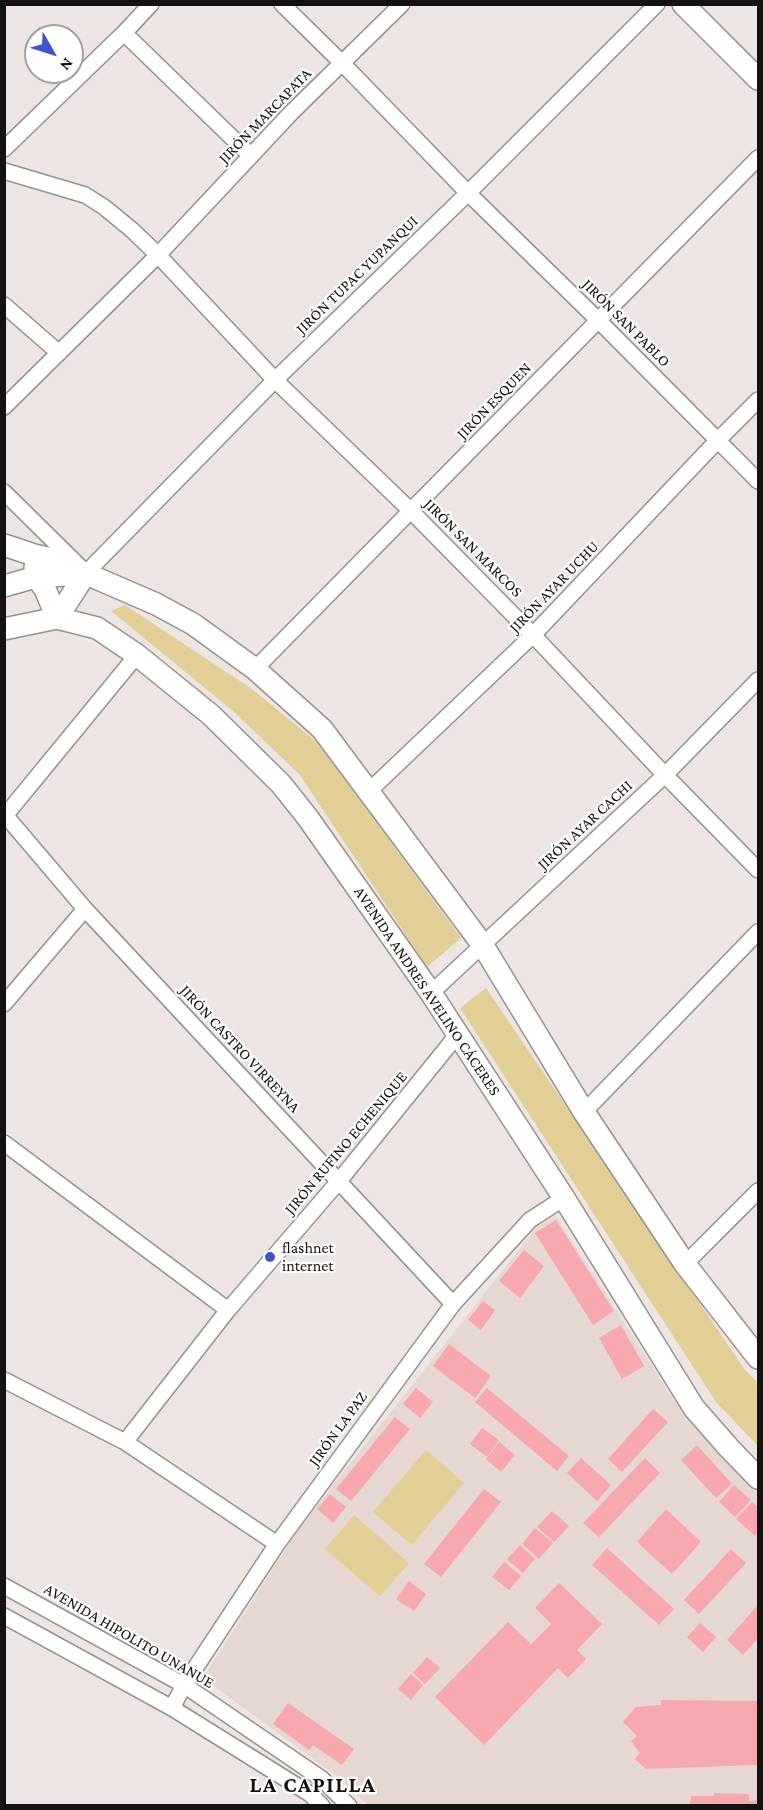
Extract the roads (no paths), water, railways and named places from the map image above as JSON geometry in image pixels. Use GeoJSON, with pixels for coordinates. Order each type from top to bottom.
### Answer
{"type":"FeatureCollection","features":[{"type":"Feature","properties":{"kind":"main road"},"geometry":{"type":"LineString","coordinates":[[683,4],[759,79]]}},
{"type":"Feature","properties":{"kind":"main road"},"geometry":{"type":"LineString","coordinates":[[4,545],[52,559],[86,573],[156,604],[193,624],[255,669],[322,729],[482,944],[584,1112],[685,1264],[759,1358]]}},
{"type":"Feature","properties":{"kind":"main road"},"geometry":{"type":"LineString","coordinates":[[34,555],[36,577],[45,589],[57,618]]}},
{"type":"Feature","properties":{"kind":"main road"},"geometry":{"type":"LineString","coordinates":[[4,586],[36,577],[86,573]]}},
{"type":"Feature","properties":{"kind":"main road"},"geometry":{"type":"LineString","coordinates":[[57,618],[86,573]]}},
{"type":"Feature","properties":{"kind":"main road","name":"AVENIDA ANDRES AVELINO CÁCERES"},"geometry":{"type":"LineString","coordinates":[[4,629],[57,618],[97,628],[137,655],[211,715],[281,784],[308,818],[431,993],[564,1198],[694,1408],[729,1449],[759,1478]]}},
{"type":"Feature","properties":{"kind":"street"},"geometry":{"type":"LineString","coordinates":[[4,149],[151,4]]}},
{"type":"Feature","properties":{"kind":"street","name":"JIRÓN SAN PABLO"},"geometry":{"type":"LineString","coordinates":[[282,4],[468,193],[759,481]]}},
{"type":"Feature","properties":{"kind":"street","name":"JIRÓN MARCAPATA"},"geometry":{"type":"LineString","coordinates":[[4,407],[158,255],[291,113],[402,4]]}},
{"type":"Feature","properties":{"kind":"street","name":"JIRÓN TUPAC YUPANQUI"},"geometry":{"type":"LineString","coordinates":[[86,573],[275,380],[468,193],[657,4]]}},
{"type":"Feature","properties":{"kind":"street"},"geometry":{"type":"LineString","coordinates":[[124,33],[251,156]]}},
{"type":"Feature","properties":{"kind":"street","name":"JIRÓN ESQUEN"},"geometry":{"type":"LineString","coordinates":[[255,669],[759,158]]}},
{"type":"Feature","properties":{"kind":"street","name":"JIRÓN SAN MARCOS"},"geometry":{"type":"LineString","coordinates":[[4,171],[85,195],[132,230],[275,380],[411,511],[533,635],[665,775],[759,870]]}},
{"type":"Feature","properties":{"kind":"street"},"geometry":{"type":"LineString","coordinates":[[4,304],[59,353]]}},
{"type":"Feature","properties":{"kind":"street","name":"JIRÓN AYAR UCHU"},"geometry":{"type":"LineString","coordinates":[[368,792],[533,635],[717,441],[759,400]]}},
{"type":"Feature","properties":{"kind":"street"},"geometry":{"type":"LineString","coordinates":[[4,492],[86,573]]}},
{"type":"Feature","properties":{"kind":"street"},"geometry":{"type":"LineString","coordinates":[[5,817],[137,655]]}},
{"type":"Feature","properties":{"kind":"street","name":"JIRÓN AYAR CACHI"},"geometry":{"type":"LineString","coordinates":[[431,993],[665,775],[759,680]]}},
{"type":"Feature","properties":{"kind":"street","name":"JIRÓN CASTRO VIRREYNA"},"geometry":{"type":"LineString","coordinates":[[5,817],[85,909],[453,1304]]}},
{"type":"Feature","properties":{"kind":"street"},"geometry":{"type":"LineString","coordinates":[[4,1004],[85,909]]}},
{"type":"Feature","properties":{"kind":"street"},"geometry":{"type":"LineString","coordinates":[[584,1112],[759,932]]}},
{"type":"Feature","properties":{"kind":"street","name":"JIRÓN RUFINO ECHENIQUE"},"geometry":{"type":"LineString","coordinates":[[125,1442],[228,1310],[339,1181],[458,1034]]}},
{"type":"Feature","properties":{"kind":"street"},"geometry":{"type":"LineString","coordinates":[[4,1143],[228,1310]]}},
{"type":"Feature","properties":{"kind":"street"},"geometry":{"type":"LineString","coordinates":[[685,1264],[759,1191]]}},
{"type":"Feature","properties":{"kind":"street","name":"JIRÓN LA PAZ"},"geometry":{"type":"LineString","coordinates":[[171,1708],[183,1684],[277,1544],[453,1304],[530,1220],[564,1198]]}},
{"type":"Feature","properties":{"kind":"street"},"geometry":{"type":"LineString","coordinates":[[4,1380],[125,1442],[277,1544]]}},
{"type":"Feature","properties":{"kind":"street","name":"AVENIDA HIPOLITO UNANUE"},"geometry":{"type":"LineString","coordinates":[[4,1586],[183,1684],[322,1779],[349,1806]]}},
{"type":"Feature","properties":{"kind":"street"},"geometry":{"type":"LineString","coordinates":[[45,1639],[57,1615]]}},
{"type":"Feature","properties":{"kind":"street"},"geometry":{"type":"LineString","coordinates":[[4,1616],[171,1708],[310,1794],[322,1806]]}},
{"type":"Feature","properties":{"kind":"street"},"geometry":{"type":"LineString","coordinates":[[141,1692],[154,1668]]}},
{"type":"Feature","properties":{"kind":"street"},"geometry":{"type":"LineString","coordinates":[[299,1806],[322,1779]]}},
{"type":"Feature","properties":{"kind":"place","name":"flashnet internet"},"geometry":{"type":"Point","coordinates":[270,1257]}},
{"type":"Feature","properties":{"kind":"district","name":"LA CAPILLA"},"geometry":{"type":"Point","coordinates":[313,1785]}}]}
